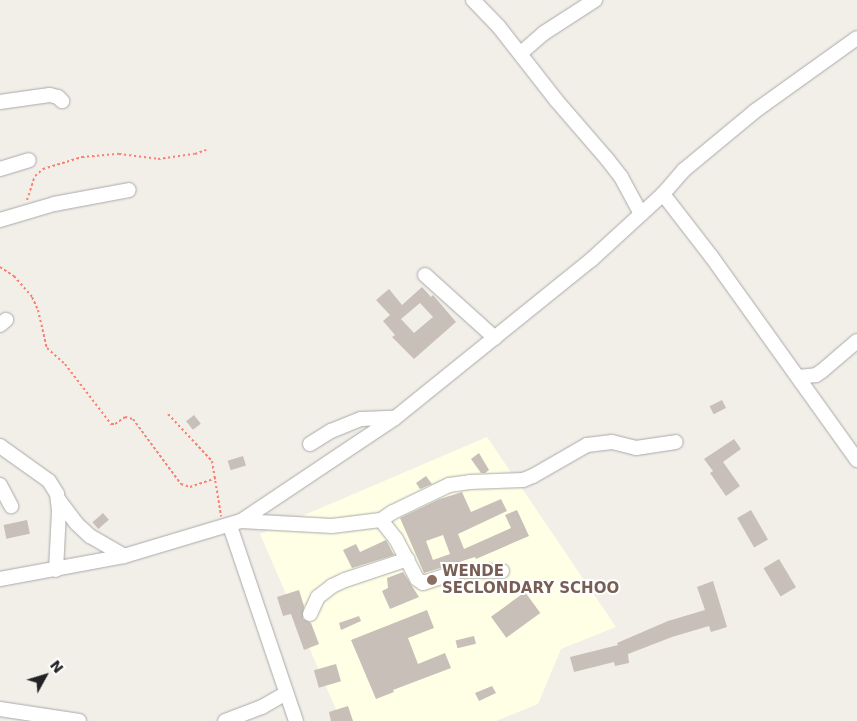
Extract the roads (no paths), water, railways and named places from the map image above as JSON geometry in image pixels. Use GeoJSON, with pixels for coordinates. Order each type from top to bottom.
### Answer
{"type":"FeatureCollection","features":[{"type":"Feature","properties":{"kind":"street"},"geometry":{"type":"LineString","coordinates":[[473,0],[521,53],[556,100],[621,178],[641,214]]}},
{"type":"Feature","properties":{"kind":"street"},"geometry":{"type":"LineString","coordinates":[[521,53],[544,33],[595,0]]}},
{"type":"Feature","properties":{"kind":"street"},"geometry":{"type":"LineString","coordinates":[[231,525],[395,418],[591,260],[662,194],[684,170],[755,111],[857,38]]}},
{"type":"Feature","properties":{"kind":"street"},"geometry":{"type":"LineString","coordinates":[[0,102],[50,95],[58,97],[62,101]]}},
{"type":"Feature","properties":{"kind":"street"},"geometry":{"type":"LineString","coordinates":[[0,168],[29,160]]}},
{"type":"Feature","properties":{"kind":"street"},"geometry":{"type":"LineString","coordinates":[[0,220],[23,212],[84,197],[129,190]]}},
{"type":"Feature","properties":{"kind":"street"},"geometry":{"type":"LineString","coordinates":[[662,194],[711,256],[857,460]]}},
{"type":"Feature","properties":{"kind":"street"},"geometry":{"type":"LineString","coordinates":[[425,275],[495,338]]}},
{"type":"Feature","properties":{"kind":"street"},"geometry":{"type":"LineString","coordinates":[[798,377],[816,375],[857,341]]}},
{"type":"Feature","properties":{"kind":"street"},"geometry":{"type":"LineString","coordinates":[[310,444],[331,431],[361,419],[395,418]]}},
{"type":"Feature","properties":{"kind":"street"},"geometry":{"type":"LineString","coordinates":[[0,579],[124,556],[231,525],[332,526],[381,520],[449,485],[523,480],[587,445],[612,442],[636,448],[676,442]]}},
{"type":"Feature","properties":{"kind":"street"},"geometry":{"type":"LineString","coordinates":[[0,446],[49,481],[58,499],[77,524],[90,536],[124,556]]}},
{"type":"Feature","properties":{"kind":"street"},"geometry":{"type":"LineString","coordinates":[[0,485],[10,506]]}},
{"type":"Feature","properties":{"kind":"street"},"geometry":{"type":"LineString","coordinates":[[56,570],[58,499]]}},
{"type":"Feature","properties":{"kind":"street"},"geometry":{"type":"LineString","coordinates":[[381,520],[396,539],[417,578],[423,583],[460,570],[502,571]]}},
{"type":"Feature","properties":{"kind":"street"},"geometry":{"type":"LineString","coordinates":[[231,525],[296,721]]}},
{"type":"Feature","properties":{"kind":"street"},"geometry":{"type":"LineString","coordinates":[[310,614],[318,597],[332,586],[408,559]]}},
{"type":"Feature","properties":{"kind":"street"},"geometry":{"type":"LineString","coordinates":[[225,721],[262,707],[286,693]]}},
{"type":"Feature","properties":{"kind":"street"},"geometry":{"type":"LineString","coordinates":[[0,709],[46,718],[79,721]]}},
{"type":"Feature","properties":{"kind":"place","name":"WENDE SECLONDARY SCHOO"},"geometry":{"type":"Point","coordinates":[432,580]}}]}
